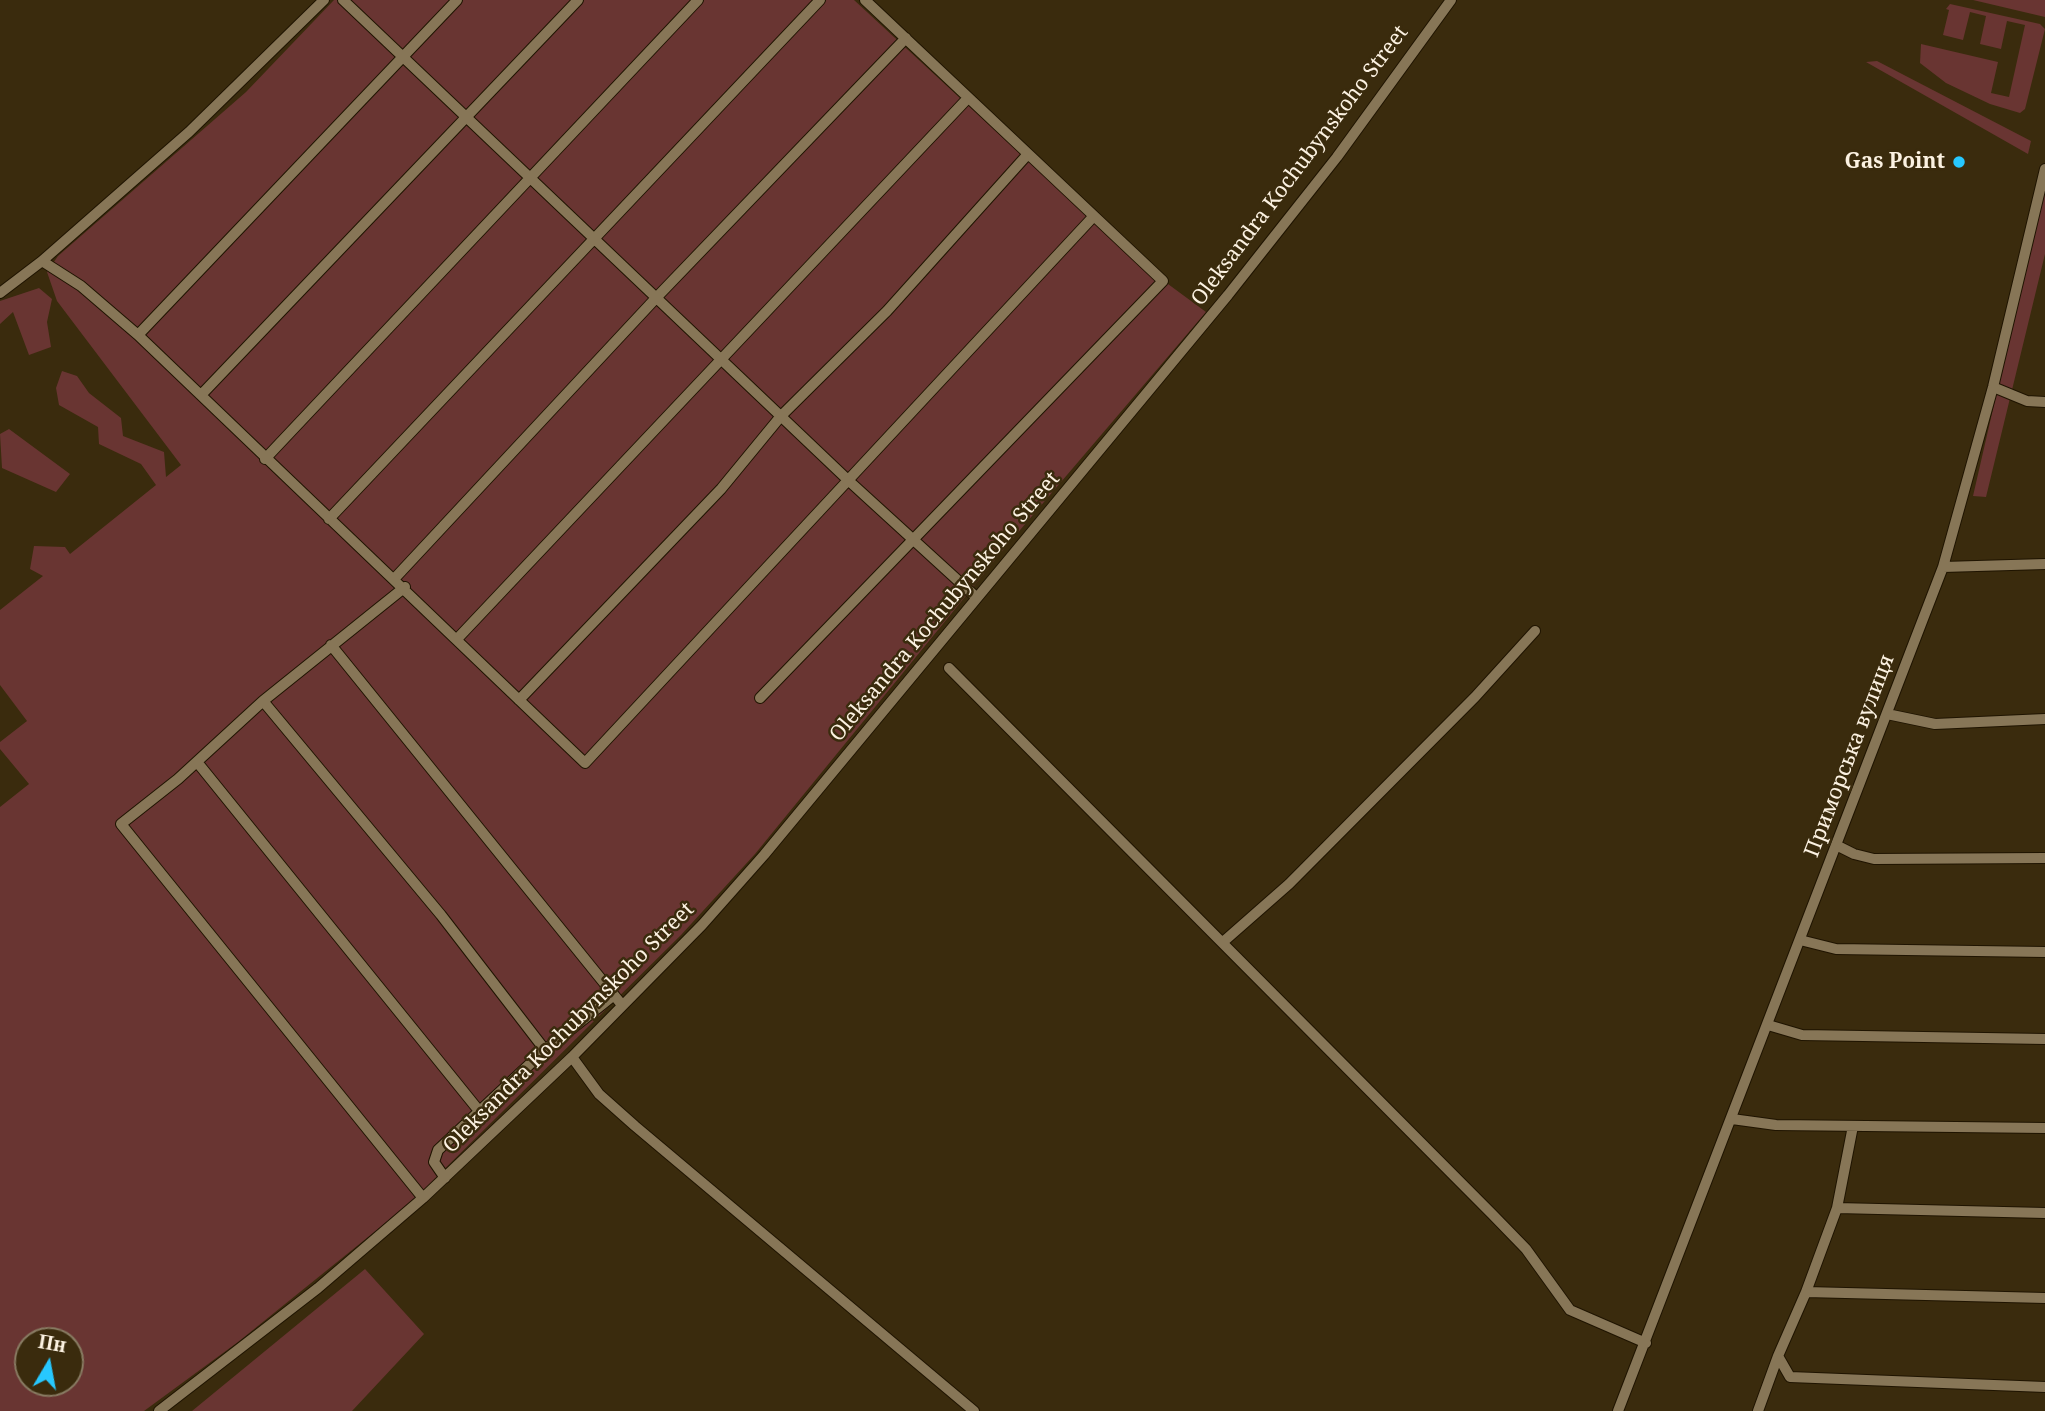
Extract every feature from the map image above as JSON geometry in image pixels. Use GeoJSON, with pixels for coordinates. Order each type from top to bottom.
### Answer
{"type":"FeatureCollection","features":[{"type":"Feature","properties":{"kind":"street"},"geometry":{"type":"LineString","coordinates":[[0,293],[42,261],[189,132],[324,0]]}},
{"type":"Feature","properties":{"kind":"street"},"geometry":{"type":"LineString","coordinates":[[343,0],[849,481],[976,597]]}},
{"type":"Feature","properties":{"kind":"street"},"geometry":{"type":"LineString","coordinates":[[138,335],[457,0]]}},
{"type":"Feature","properties":{"kind":"street"},"geometry":{"type":"LineString","coordinates":[[201,395],[578,0]]}},
{"type":"Feature","properties":{"kind":"street"},"geometry":{"type":"LineString","coordinates":[[265,459],[698,0]]}},
{"type":"Feature","properties":{"kind":"street"},"geometry":{"type":"LineString","coordinates":[[329,519],[820,0]]}},
{"type":"Feature","properties":{"kind":"street"},"geometry":{"type":"LineString","coordinates":[[760,698],[915,541],[1163,281],[864,0]]}},
{"type":"Feature","properties":{"kind":"street","name":"Oleksandra Kochubynskoho Street"},"geometry":{"type":"LineString","coordinates":[[159,1411],[318,1288],[423,1198],[572,1056],[702,925],[764,855],[1236,285],[1337,157],[1451,0]]}},
{"type":"Feature","properties":{"kind":"street"},"geometry":{"type":"LineString","coordinates":[[395,578],[656,298],[906,38]]}},
{"type":"Feature","properties":{"kind":"street"},"geometry":{"type":"LineString","coordinates":[[458,638],[968,98]]}},
{"type":"Feature","properties":{"kind":"street"},"geometry":{"type":"LineString","coordinates":[[519,700],[721,489],[781,416],[887,311],[1028,154]]}},
{"type":"Feature","properties":{"kind":"street","name":"Приморська вулиця"},"geometry":{"type":"LineString","coordinates":[[1618,1411],[1943,567],[1993,387],[2045,169]]}},
{"type":"Feature","properties":{"kind":"street"},"geometry":{"type":"LineString","coordinates":[[42,261],[81,286],[138,335],[265,459],[405,587],[585,763],[1093,217]]}},
{"type":"Feature","properties":{"kind":"street"},"geometry":{"type":"LineString","coordinates":[[1993,387],[2027,401],[2045,402]]}},
{"type":"Feature","properties":{"kind":"street"},"geometry":{"type":"LineString","coordinates":[[1943,567],[2045,564]]}},
{"type":"Feature","properties":{"kind":"street"},"geometry":{"type":"LineString","coordinates":[[405,587],[263,701],[197,762],[121,824],[423,1198]]}},
{"type":"Feature","properties":{"kind":"street"},"geometry":{"type":"LineString","coordinates":[[1223,942],[1298,876],[1535,631]]}},
{"type":"Feature","properties":{"kind":"street"},"geometry":{"type":"LineString","coordinates":[[331,645],[622,1005]]}},
{"type":"Feature","properties":{"kind":"street"},"geometry":{"type":"LineString","coordinates":[[949,668],[1526,1249],[1570,1310],[1646,1343]]}},
{"type":"Feature","properties":{"kind":"street"},"geometry":{"type":"LineString","coordinates":[[263,701],[441,915],[545,1051]]}},
{"type":"Feature","properties":{"kind":"street"},"geometry":{"type":"LineString","coordinates":[[1887,714],[1935,724],[2045,719]]}},
{"type":"Feature","properties":{"kind":"street"},"geometry":{"type":"LineString","coordinates":[[197,762],[481,1112]]}},
{"type":"Feature","properties":{"kind":"street"},"geometry":{"type":"LineString","coordinates":[[1836,845],[1854,855],[1874,859],[2045,858]]}},
{"type":"Feature","properties":{"kind":"street"},"geometry":{"type":"LineString","coordinates":[[1800,940],[1836,949],[2045,952]]}},
{"type":"Feature","properties":{"kind":"street"},"geometry":{"type":"LineString","coordinates":[[445,1178],[433,1162],[439,1150],[545,1051],[614,995]]}},
{"type":"Feature","properties":{"kind":"street"},"geometry":{"type":"LineString","coordinates":[[1768,1025],[1801,1035],[2045,1039]]}},
{"type":"Feature","properties":{"kind":"street"},"geometry":{"type":"LineString","coordinates":[[572,1056],[599,1094],[626,1118],[974,1411]]}},
{"type":"Feature","properties":{"kind":"street"},"geometry":{"type":"LineString","coordinates":[[1732,1119],[1776,1125],[2045,1128]]}},
{"type":"Feature","properties":{"kind":"street"},"geometry":{"type":"LineString","coordinates":[[1758,1411],[1837,1208],[1853,1126]]}},
{"type":"Feature","properties":{"kind":"street"},"geometry":{"type":"LineString","coordinates":[[1837,1208],[2045,1213]]}},
{"type":"Feature","properties":{"kind":"street"},"geometry":{"type":"LineString","coordinates":[[1806,1292],[2045,1298]]}},
{"type":"Feature","properties":{"kind":"street"},"geometry":{"type":"LineString","coordinates":[[1778,1356],[1790,1377],[2045,1387]]}},
{"type":"Feature","properties":{"kind":"shaded area"},"geometry":{"type":"Polygon","coordinates":[[[334,0],[854,0],[1134,259],[1206,312],[1009,543],[755,854],[681,935],[409,1204],[238,1342],[144,1411],[0,1411],[0,807],[29,784],[0,749],[0,742],[27,721],[0,685],[0,610],[43,576],[30,569],[34,546],[65,547],[70,554],[156,485],[141,464],[99,444],[98,427],[59,405],[56,388],[62,371],[77,376],[89,393],[121,418],[123,436],[164,452],[166,477],[181,465],[57,301],[47,272],[58,256],[246,92],[334,0]]]}},
{"type":"Feature","properties":{"kind":"shaded area"},"geometry":{"type":"Polygon","coordinates":[[[1973,0],[2045,0],[2045,17],[1973,0]]]}},
{"type":"Feature","properties":{"kind":"shaded area"},"geometry":{"type":"Polygon","coordinates":[[[1950,4],[2040,24],[2045,29],[2025,109],[2020,113],[1990,104],[1946,83],[1920,63],[1921,44],[1998,62],[1991,93],[2009,97],[2025,25],[2007,21],[2001,49],[1980,44],[1986,16],[1970,12],[1963,40],[1943,35],[1949,10],[1946,9],[1950,4]]]}},
{"type":"Feature","properties":{"kind":"shaded area"},"geometry":{"type":"Polygon","coordinates":[[[1877,61],[2031,141],[2028,154],[1866,62],[1877,61]]]}},
{"type":"Feature","properties":{"kind":"shaded area"},"geometry":{"type":"Polygon","coordinates":[[[2045,183],[2045,254],[1986,497],[1973,496],[2045,183]]]}},
{"type":"Feature","properties":{"kind":"shaded area"},"geometry":{"type":"Polygon","coordinates":[[[39,288],[52,299],[47,322],[51,347],[29,355],[13,312],[0,324],[0,301],[39,288]]]}},
{"type":"Feature","properties":{"kind":"shaded area"},"geometry":{"type":"Polygon","coordinates":[[[9,429],[70,474],[56,492],[2,468],[0,434],[9,429]]]}},
{"type":"Feature","properties":{"kind":"shaded area"},"geometry":{"type":"Polygon","coordinates":[[[365,1269],[424,1334],[352,1411],[192,1411],[365,1269]]]}},
{"type":"Feature","properties":{"kind":"place","name":"Gas Point"},"geometry":{"type":"Point","coordinates":[1959,162]}}]}
